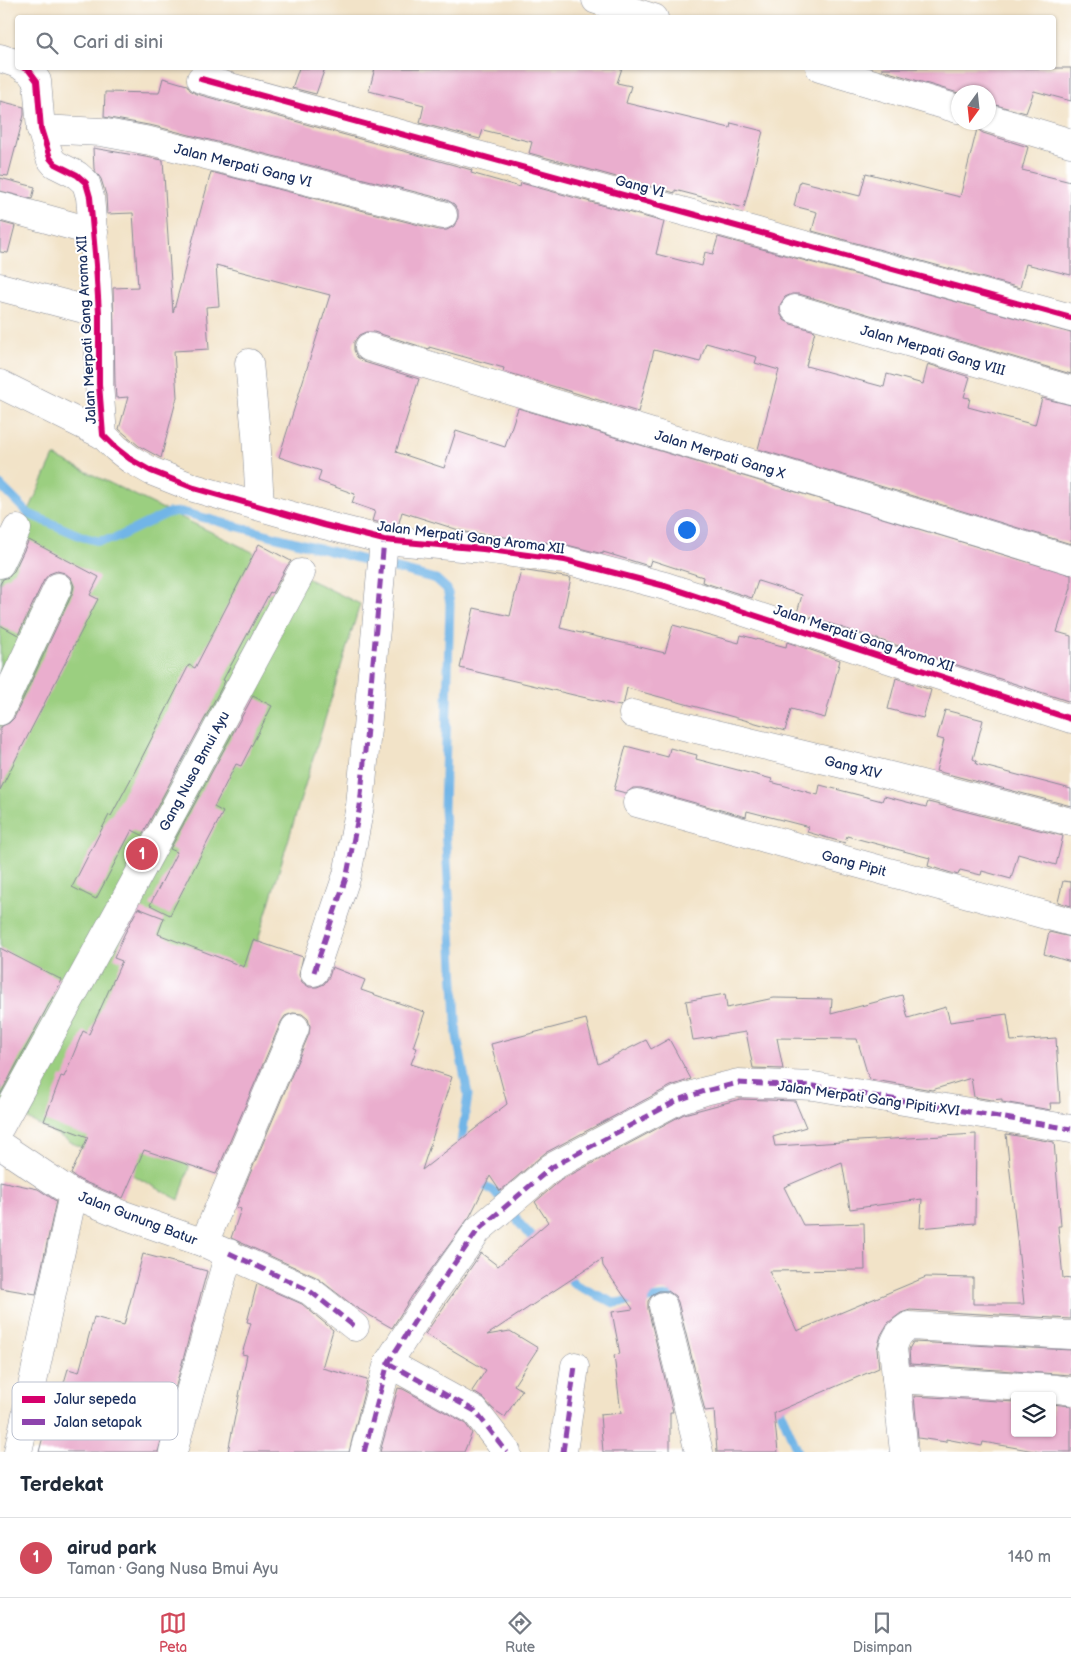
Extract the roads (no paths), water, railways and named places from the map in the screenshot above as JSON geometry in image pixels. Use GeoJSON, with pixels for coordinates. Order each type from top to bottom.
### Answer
{"type":"FeatureCollection","features":[{"type":"Feature","properties":{"kind":"street"},"geometry":{"type":"LineString","coordinates":[[596,0],[644,15]]}},
{"type":"Feature","properties":{"kind":"street"},"geometry":{"type":"LineString","coordinates":[[0,58],[15,63]]}},
{"type":"Feature","properties":{"kind":"street","name":"Jalan Merpati Gang Aroma XII"},"geometry":{"type":"LineString","coordinates":[[29,70],[37,81],[41,129],[50,158],[55,164],[77,175],[86,183],[90,198],[99,313],[99,384],[104,435],[116,448],[152,470],[194,488],[384,540],[483,549],[565,560],[665,586],[1071,719]]}},
{"type":"Feature","properties":{"kind":"street"},"geometry":{"type":"LineString","coordinates":[[827,70],[951,107]]}},
{"type":"Feature","properties":{"kind":"street","name":"Gang VI"},"geometry":{"type":"LineString","coordinates":[[202,79],[1071,318]]}},
{"type":"Feature","properties":{"kind":"street"},"geometry":{"type":"LineString","coordinates":[[996,120],[1071,143]]}},
{"type":"Feature","properties":{"kind":"street","name":"Jalan Merpati Gang VI"},"geometry":{"type":"LineString","coordinates":[[41,129],[101,132],[150,141],[443,215]]}},
{"type":"Feature","properties":{"kind":"street"},"geometry":{"type":"LineString","coordinates":[[0,206],[94,232]]}},
{"type":"Feature","properties":{"kind":"street"},"geometry":{"type":"LineString","coordinates":[[0,287],[99,313]]}},
{"type":"Feature","properties":{"kind":"street","name":"Jalan Merpati Gang VIII"},"geometry":{"type":"LineString","coordinates":[[795,309],[1071,390]]}},
{"type":"Feature","properties":{"kind":"street","name":"Jalan Merpati Gang X"},"geometry":{"type":"LineString","coordinates":[[369,347],[1071,560]]}},
{"type":"Feature","properties":{"kind":"street"},"geometry":{"type":"LineString","coordinates":[[249,363],[256,434],[260,506]]}},
{"type":"Feature","properties":{"kind":"street"},"geometry":{"type":"LineString","coordinates":[[0,384],[104,435]]}},
{"type":"Feature","properties":{"kind":"street"},"geometry":{"type":"LineString","coordinates":[[0,564],[17,529]]}},
{"type":"Feature","properties":{"kind":"street"},"geometry":{"type":"LineString","coordinates":[[314,972],[347,875],[360,806],[384,540]]}},
{"type":"Feature","properties":{"kind":"street","name":"Gang Nusa Bmui Ayu"},"geometry":{"type":"LineString","coordinates":[[0,1127],[129,894],[301,573]]}},
{"type":"Feature","properties":{"kind":"street"},"geometry":{"type":"LineString","coordinates":[[0,711],[58,587]]}},
{"type":"Feature","properties":{"kind":"street","name":"Gang XIV"},"geometry":{"type":"LineString","coordinates":[[633,714],[871,771],[1071,822]]}},
{"type":"Feature","properties":{"kind":"street","name":"Gang Pipit"},"geometry":{"type":"LineString","coordinates":[[637,803],[1071,922]]}},
{"type":"Feature","properties":{"kind":"street"},"geometry":{"type":"LineString","coordinates":[[178,1429],[217,1248],[295,1028]]}},
{"type":"Feature","properties":{"kind":"street","name":"Jalan Merpati Gang Pipiti XVI"},"geometry":{"type":"LineString","coordinates":[[364,1452],[388,1363],[425,1304],[478,1230],[552,1166],[678,1100],[704,1091],[738,1083],[814,1086],[1071,1129]]}},
{"type":"Feature","properties":{"kind":"street","name":"Jalan Gunung Batur"},"geometry":{"type":"LineString","coordinates":[[0,1145],[73,1194],[121,1214],[217,1248],[310,1291],[355,1328]]}},
{"type":"Feature","properties":{"kind":"street"},"geometry":{"type":"LineString","coordinates":[[33,1382],[73,1194]]}},
{"type":"Feature","properties":{"kind":"street"},"geometry":{"type":"LineString","coordinates":[[663,1306],[699,1452]]}},
{"type":"Feature","properties":{"kind":"street"},"geometry":{"type":"LineString","coordinates":[[904,1452],[893,1348],[900,1331],[909,1326],[1071,1335]]}},
{"type":"Feature","properties":{"kind":"street"},"geometry":{"type":"LineString","coordinates":[[388,1363],[476,1411],[507,1452]]}},
{"type":"Feature","properties":{"kind":"street"},"geometry":{"type":"LineString","coordinates":[[563,1452],[575,1366]]}},
{"type":"Feature","properties":{"kind":"street"},"geometry":{"type":"LineString","coordinates":[[896,1379],[1071,1391]]}},
{"type":"Feature","properties":{"kind":"waterway"},"geometry":{"type":"LineString","coordinates":[[0,485],[29,514],[83,537],[98,541],[114,539],[168,513],[182,512],[436,579],[447,589],[450,603],[444,809],[457,1036],[468,1095],[460,1150]]}},
{"type":"Feature","properties":{"kind":"waterway"},"geometry":{"type":"LineString","coordinates":[[475,1180],[492,1190],[508,1204],[519,1223],[539,1244]]}},
{"type":"Feature","properties":{"kind":"waterway"},"geometry":{"type":"LineString","coordinates":[[565,1271],[574,1284],[614,1303],[685,1295]]}},
{"type":"Feature","properties":{"kind":"waterway"},"geometry":{"type":"LineString","coordinates":[[780,1398],[781,1412],[798,1452]]}},
{"type":"Feature","properties":{"kind":"place","name":"airud park"},"geometry":{"type":"Point","coordinates":[142,854]}}]}
